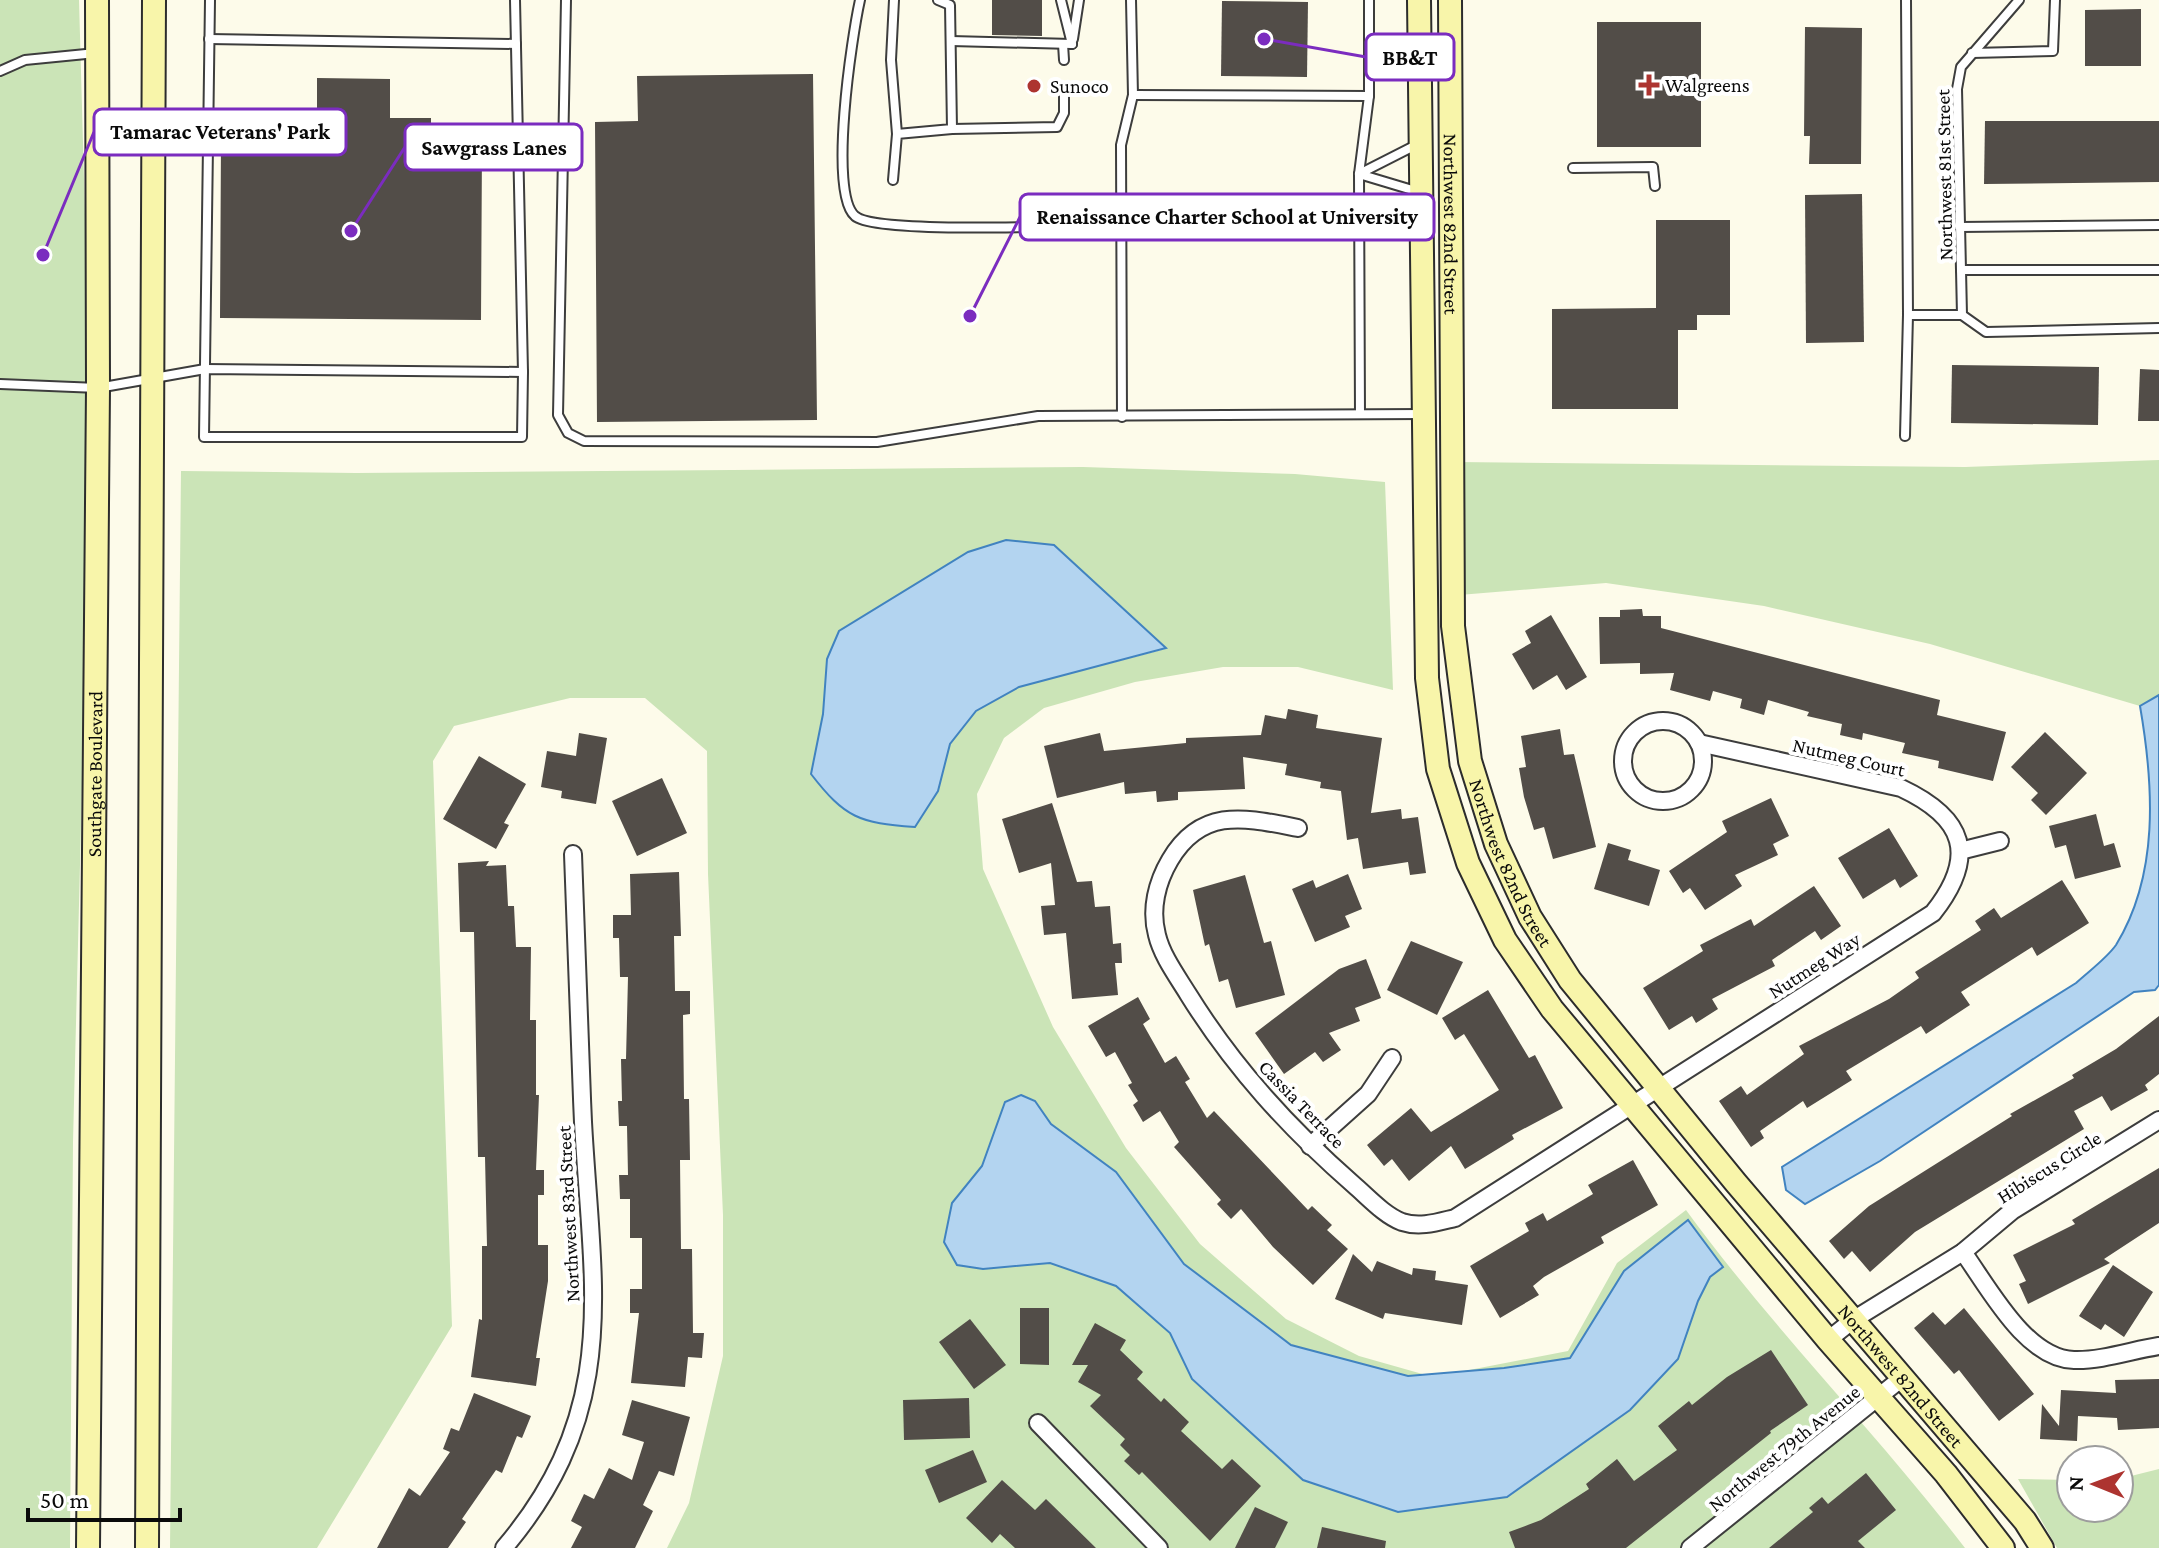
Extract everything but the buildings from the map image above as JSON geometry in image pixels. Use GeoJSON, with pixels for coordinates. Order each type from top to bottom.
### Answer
{"type":"FeatureCollection","features":[{"type":"Feature","properties":{"kind":"street","name":"Southgate Boulevard"},"geometry":{"type":"LineString","coordinates":[[88,1548],[98,388],[97,0]]}},
{"type":"Feature","properties":{"kind":"street"},"geometry":{"type":"LineString","coordinates":[[147,1548],[154,0]]}},
{"type":"Feature","properties":{"kind":"street","name":"Northwest 82nd Street"},"geometry":{"type":"LineString","coordinates":[[1419,0],[1427,678],[1438,769],[1468,863],[1505,940],[1552,1009],[1828,1340],[1946,1474],[2003,1548]]}},
{"type":"Feature","properties":{"kind":"street","name":"Northwest 82nd Street"},"geometry":{"type":"LineString","coordinates":[[1450,0],[1453,626],[1470,761],[1496,844],[1530,917],[1570,980],[2025,1521],[2042,1548]]}},
{"type":"Feature","properties":{"kind":"street","name":"Nutmeg Court"},"geometry":{"type":"LineString","coordinates":[[1699,743],[1704,757],[1697,783],[1676,800],[1648,799],[1628,781],[1623,768],[1627,743],[1645,725],[1670,721],[1692,733],[1699,743],[1901,788],[1930,801],[1953,825],[1960,851]]}},
{"type":"Feature","properties":{"kind":"street","name":"Cassia Terrace"},"geometry":{"type":"LineString","coordinates":[[1298,828],[1238,817],[1211,823],[1183,839],[1164,870],[1154,899],[1157,935],[1174,971],[1212,1032],[1263,1098],[1310,1146],[1402,1222],[1428,1225],[1455,1218],[1659,1089]]}},
{"type":"Feature","properties":{"kind":"street"},"geometry":{"type":"LineString","coordinates":[[1960,851],[2000,841]]}},
{"type":"Feature","properties":{"kind":"street","name":"Nutmeg Way"},"geometry":{"type":"LineString","coordinates":[[1659,1089],[1933,913],[1953,887],[1960,851]]}},
{"type":"Feature","properties":{"kind":"street","name":"Northwest 83rd Street"},"geometry":{"type":"LineString","coordinates":[[504,1548],[534,1512],[568,1450],[587,1385],[595,1299],[583,1122],[573,854]]}},
{"type":"Feature","properties":{"kind":"street"},"geometry":{"type":"LineString","coordinates":[[1310,1146],[1368,1094],[1392,1058]]}},
{"type":"Feature","properties":{"kind":"street","name":"Hibiscus Circle"},"geometry":{"type":"LineString","coordinates":[[1828,1340],[1853,1320],[1963,1252],[2012,1211],[2159,1120]]}},
{"type":"Feature","properties":{"kind":"street"},"geometry":{"type":"LineString","coordinates":[[1963,1252],[2030,1342],[2049,1355],[2075,1361],[2159,1346]]}},
{"type":"Feature","properties":{"kind":"street","name":"Northwest 79th Avenue"},"geometry":{"type":"LineString","coordinates":[[1690,1548],[1902,1378]]}},
{"type":"Feature","properties":{"kind":"street"},"geometry":{"type":"LineString","coordinates":[[1038,1423],[1159,1548]]}},
{"type":"Feature","properties":{"kind":"lane"},"geometry":{"type":"LineString","coordinates":[[210,0],[204,437],[522,437],[515,0]]}},
{"type":"Feature","properties":{"kind":"lane"},"geometry":{"type":"LineString","coordinates":[[566,0],[558,415],[568,433],[584,441],[877,442],[1038,416],[1425,414]]}},
{"type":"Feature","properties":{"kind":"lane"},"geometry":{"type":"LineString","coordinates":[[860,0],[846,99],[842,156],[848,206],[865,222],[912,226],[1123,225]]}},
{"type":"Feature","properties":{"kind":"lane"},"geometry":{"type":"LineString","coordinates":[[893,180],[897,134],[892,95],[894,0]]}},
{"type":"Feature","properties":{"kind":"lane"},"geometry":{"type":"LineString","coordinates":[[938,0],[950,5],[952,129]]}},
{"type":"Feature","properties":{"kind":"lane"},"geometry":{"type":"LineString","coordinates":[[1061,0],[1068,44]]}},
{"type":"Feature","properties":{"kind":"lane"},"geometry":{"type":"LineString","coordinates":[[1064,60],[1079,0]]}},
{"type":"Feature","properties":{"kind":"lane"},"geometry":{"type":"LineString","coordinates":[[1122,417],[1121,145],[1133,95],[1131,0]]}},
{"type":"Feature","properties":{"kind":"lane"},"geometry":{"type":"LineString","coordinates":[[1360,414],[1359,174],[1369,96],[1369,0]]}},
{"type":"Feature","properties":{"kind":"lane"},"geometry":{"type":"LineString","coordinates":[[1905,436],[1908,315],[1906,0]]}},
{"type":"Feature","properties":{"kind":"lane","name":"Northwest 81st Street"},"geometry":{"type":"LineString","coordinates":[[2019,0],[1961,67],[1957,89],[1961,270],[2159,270]]}},
{"type":"Feature","properties":{"kind":"lane"},"geometry":{"type":"LineString","coordinates":[[1972,53],[2053,51],[2055,0]]}},
{"type":"Feature","properties":{"kind":"lane"},"geometry":{"type":"LineString","coordinates":[[209,39],[516,44]]}},
{"type":"Feature","properties":{"kind":"lane"},"geometry":{"type":"LineString","coordinates":[[951,41],[1068,44]]}},
{"type":"Feature","properties":{"kind":"lane"},"geometry":{"type":"LineString","coordinates":[[0,71],[25,60],[97,53]]}},
{"type":"Feature","properties":{"kind":"lane"},"geometry":{"type":"LineString","coordinates":[[897,134],[952,129],[1057,127],[1064,113],[1064,95]]}},
{"type":"Feature","properties":{"kind":"lane"},"geometry":{"type":"LineString","coordinates":[[1133,95],[1369,96]]}},
{"type":"Feature","properties":{"kind":"lane"},"geometry":{"type":"LineString","coordinates":[[1359,174],[1420,142]]}},
{"type":"Feature","properties":{"kind":"lane"},"geometry":{"type":"LineString","coordinates":[[1573,168],[1653,167],[1655,186]]}},
{"type":"Feature","properties":{"kind":"lane"},"geometry":{"type":"LineString","coordinates":[[1359,174],[1421,192]]}},
{"type":"Feature","properties":{"kind":"lane"},"geometry":{"type":"LineString","coordinates":[[1960,227],[2159,225]]}},
{"type":"Feature","properties":{"kind":"lane"},"geometry":{"type":"LineString","coordinates":[[1961,270],[1962,315]]}},
{"type":"Feature","properties":{"kind":"lane"},"geometry":{"type":"LineString","coordinates":[[1908,315],[1962,315],[1986,332],[2159,328]]}},
{"type":"Feature","properties":{"kind":"lane"},"geometry":{"type":"LineString","coordinates":[[0,384],[98,388],[205,369],[523,372]]}},
{"type":"Feature","properties":{"kind":"green space"},"geometry":{"type":"Polygon","coordinates":[[[0,0],[79,0],[91,430],[73,1142],[70,1548],[0,1548],[0,0]]]}},
{"type":"Feature","properties":{"kind":"green space"},"geometry":{"type":"Polygon","coordinates":[[[2159,460],[2159,695],[2140,706],[1930,644],[1764,606],[1606,583],[1459,595],[1457,462],[1965,467],[2159,460]]]}},
{"type":"Feature","properties":{"kind":"green space"},"geometry":{"type":"Polygon","coordinates":[[[1083,467],[1295,474],[1385,482],[1393,690],[1298,667],[1223,667],[1135,682],[1044,708],[1004,738],[977,794],[983,869],[1053,1027],[1126,1148],[1200,1244],[1286,1319],[1359,1356],[1433,1377],[1568,1351],[1617,1263],[1686,1210],[1753,1296],[1965,1548],[667,1548],[689,1503],[723,1356],[723,1215],[708,874],[707,751],[645,698],[570,698],[454,726],[433,761],[452,1326],[317,1548],[170,1548],[181,471],[356,473],[1083,467]],[[1054,545],[929,579],[839,631],[827,659],[823,714],[950,744],[976,711],[1019,687],[1165,649],[1054,545]]]}},
{"type":"Feature","properties":{"kind":"green space"},"geometry":{"type":"Polygon","coordinates":[[[2159,1469],[2159,1548],[2057,1548],[2018,1479],[2055,1480],[2055,1524],[2135,1524],[2135,1475],[2159,1469]]]}},
{"type":"Feature","properties":{"kind":"water"},"geometry":{"type":"Polygon","coordinates":[[[1006,540],[1054,545],[1166,648],[1019,687],[976,711],[950,744],[938,791],[915,827],[855,816],[834,800],[811,774],[823,714],[827,659],[839,631],[968,552],[1006,540]]]}},
{"type":"Feature","properties":{"kind":"water"},"geometry":{"type":"Polygon","coordinates":[[[2159,695],[2159,985],[2155,990],[2134,992],[1880,1161],[1805,1204],[1786,1190],[1782,1167],[2076,983],[2116,945],[2140,890],[2146,860],[2150,799],[2140,706],[2159,695]]]}},
{"type":"Feature","properties":{"kind":"water"},"geometry":{"type":"Polygon","coordinates":[[[1021,1095],[1035,1101],[1051,1124],[1116,1172],[1184,1264],[1291,1345],[1408,1376],[1504,1368],[1570,1358],[1624,1271],[1688,1220],[1723,1267],[1710,1277],[1698,1301],[1678,1359],[1630,1410],[1507,1497],[1398,1512],[1303,1480],[1192,1379],[1170,1333],[1116,1286],[1050,1263],[983,1269],[957,1265],[944,1242],[952,1203],[982,1166],[1005,1102],[1021,1095]]]}},
{"type":"Feature","properties":{"kind":"place","name":"BB&T"},"geometry":{"type":"Point","coordinates":[1264,39]}},
{"type":"Feature","properties":{"kind":"place","name":"Walgreens"},"geometry":{"type":"Point","coordinates":[1649,85]}},
{"type":"Feature","properties":{"kind":"place","name":"Sunoco"},"geometry":{"type":"Point","coordinates":[1034,86]}},
{"type":"Feature","properties":{"kind":"place","name":"Sawgrass Lanes"},"geometry":{"type":"Point","coordinates":[351,231]}},
{"type":"Feature","properties":{"kind":"place","name":"Tamarac Veterans' Park"},"geometry":{"type":"Point","coordinates":[43,255]}},
{"type":"Feature","properties":{"kind":"place","name":"Renaissance Charter School at University"},"geometry":{"type":"Point","coordinates":[970,316]}}]}
